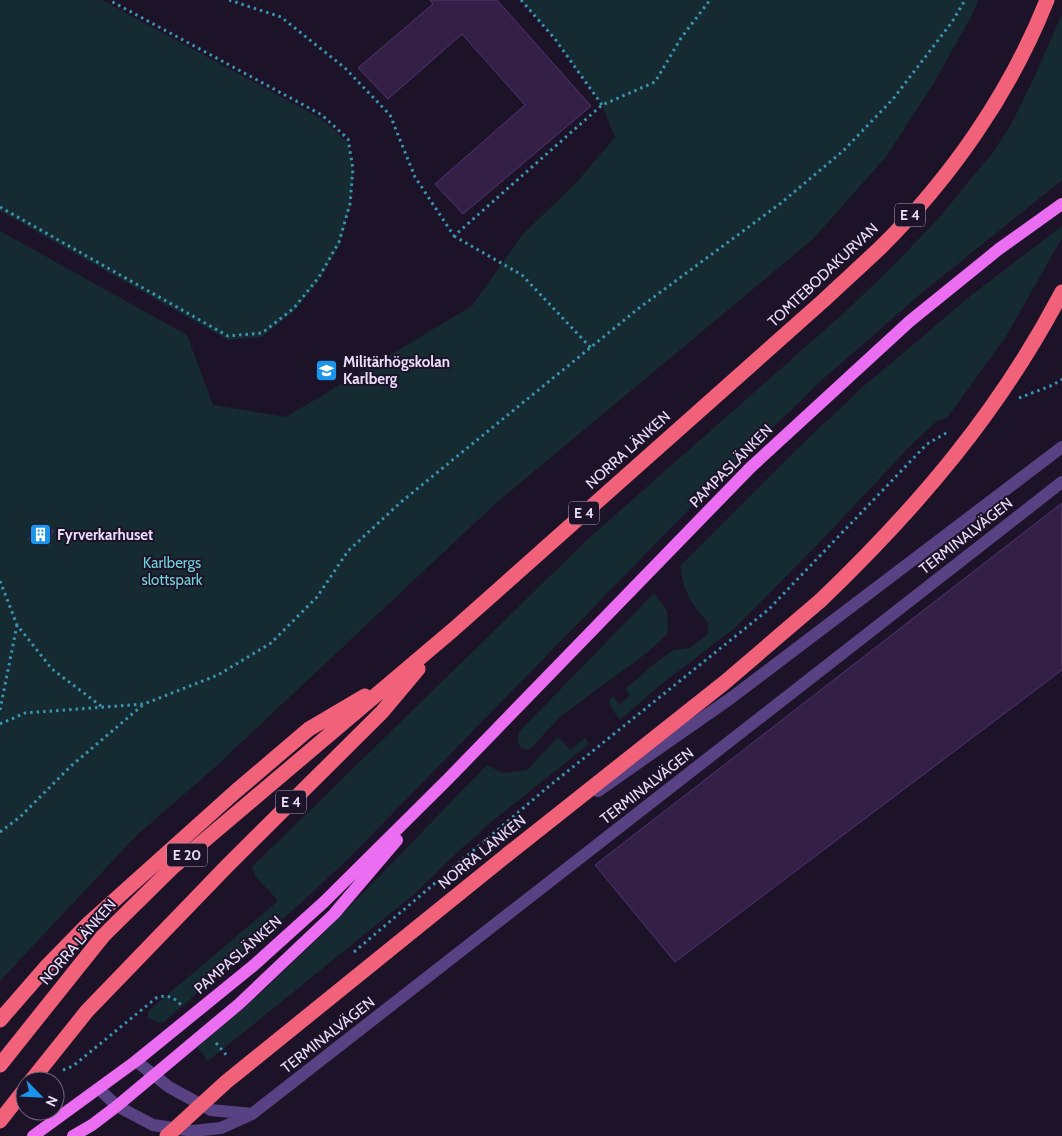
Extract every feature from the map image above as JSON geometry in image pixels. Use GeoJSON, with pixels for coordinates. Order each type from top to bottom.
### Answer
{"type":"FeatureCollection","features":[{"type":"Feature","properties":{"kind":"highway","name":"TOMTEBODAKURVAN"},"geometry":{"type":"LineString","coordinates":[[723,389],[881,247],[923,201],[975,137],[1032,36],[1047,0]]}},
{"type":"Feature","properties":{"kind":"highway","name":"NORRA LÄNKEN"},"geometry":{"type":"LineString","coordinates":[[167,1136],[226,1082],[508,854],[724,683],[821,600],[913,507],[975,430],[1019,367],[1062,292]]}},
{"type":"Feature","properties":{"kind":"highway","name":"NORRA LÄNKEN"},"geometry":{"type":"LineString","coordinates":[[0,1065],[75,970],[115,923],[173,867],[445,637],[723,389]]}},
{"type":"Feature","properties":{"kind":"highway","name":"NORRA LÄNKEN"},"geometry":{"type":"LineString","coordinates":[[39,1071],[87,1011],[227,866],[382,712],[445,637]]}},
{"type":"Feature","properties":{"kind":"highway"},"geometry":{"type":"LineString","coordinates":[[0,1020],[52,961],[104,909],[309,729],[402,673]]}},
{"type":"Feature","properties":{"kind":"highway"},"geometry":{"type":"LineString","coordinates":[[0,1121],[15,1101]]}},
{"type":"Feature","properties":{"kind":"main road","name":"PAMPASLÄNKEN"},"geometry":{"type":"LineString","coordinates":[[32,1136],[136,1061],[260,960],[324,902],[448,779],[785,435],[910,321],[999,249],[1062,204]]}},
{"type":"Feature","properties":{"kind":"main road","name":"PAMPASLÄNKEN"},"geometry":{"type":"LineString","coordinates":[[73,1136],[92,1125],[154,1077],[239,1004],[334,914],[448,779]]}},
{"type":"Feature","properties":{"kind":"street"},"geometry":{"type":"LineString","coordinates":[[508,854],[732,698],[1062,447]]}},
{"type":"Feature","properties":{"kind":"street","name":"TERMINALVÄGEN"},"geometry":{"type":"LineString","coordinates":[[99,1089],[117,1106],[153,1125],[193,1131],[221,1128],[252,1114],[1062,482]]}},
{"type":"Feature","properties":{"kind":"street"},"geometry":{"type":"LineString","coordinates":[[136,1061],[154,1077],[211,1110],[252,1114]]}},
{"type":"Feature","properties":{"kind":"path"},"geometry":{"type":"LineString","coordinates":[[0,208],[228,336],[262,333],[294,308],[319,277],[339,242],[350,204],[353,170],[348,139],[322,115],[109,0]]}},
{"type":"Feature","properties":{"kind":"path"},"geometry":{"type":"LineString","coordinates":[[229,0],[282,17],[345,68],[390,115],[415,177],[454,236],[522,275],[591,348]]}},
{"type":"Feature","properties":{"kind":"path"},"geometry":{"type":"LineString","coordinates":[[521,0],[555,38],[602,105]]}},
{"type":"Feature","properties":{"kind":"path"},"geometry":{"type":"LineString","coordinates":[[454,236],[602,105],[655,82],[681,38],[710,0]]}},
{"type":"Feature","properties":{"kind":"path"},"geometry":{"type":"LineString","coordinates":[[0,724],[25,713],[144,704],[218,675],[271,643],[317,597],[348,551],[402,502],[639,308],[781,203],[843,151],[893,99],[952,22],[965,0]]}},
{"type":"Feature","properties":{"kind":"path"},"geometry":{"type":"LineString","coordinates":[[1017,399],[1053,385],[1062,379]]}},
{"type":"Feature","properties":{"kind":"path"},"geometry":{"type":"LineString","coordinates":[[351,955],[548,787],[768,610],[927,444],[950,431]]}},
{"type":"Feature","properties":{"kind":"path"},"geometry":{"type":"LineString","coordinates":[[0,581],[17,625],[52,668],[102,707]]}},
{"type":"Feature","properties":{"kind":"path"},"geometry":{"type":"LineString","coordinates":[[0,710],[17,625]]}},
{"type":"Feature","properties":{"kind":"path"},"geometry":{"type":"LineString","coordinates":[[0,832],[20,817],[70,766],[144,704]]}},
{"type":"Feature","properties":{"kind":"green space"},"geometry":{"type":"Polygon","coordinates":[[[0,0],[102,0],[322,119],[348,143],[353,173],[350,207],[339,246],[319,281],[293,312],[262,337],[228,340],[0,211],[0,0]]]}},
{"type":"Feature","properties":{"kind":"green space","name":"Karlbergs slottspark"},"geometry":{"type":"Polygon","coordinates":[[[521,0],[978,0],[973,13],[931,88],[885,158],[813,239],[496,503],[212,770],[137,835],[0,981],[0,231],[187,335],[213,405],[286,417],[472,306],[523,234],[577,182],[615,137],[602,105],[555,39],[521,0]]]}},
{"type":"Feature","properties":{"kind":"green space"},"geometry":{"type":"Polygon","coordinates":[[[1062,14],[1062,180],[924,291],[822,380],[702,496],[349,858],[301,903],[164,1022],[159,1023],[148,1018],[148,1011],[277,902],[275,897],[255,876],[252,867],[588,539],[845,312],[937,220],[993,152],[1012,123],[1062,14]]]}},
{"type":"Feature","properties":{"kind":"green space"},"geometry":{"type":"Polygon","coordinates":[[[1062,226],[1062,238],[1005,338],[947,418],[937,421],[912,444],[818,544],[735,628],[659,686],[620,720],[610,706],[609,700],[613,697],[620,704],[630,695],[625,689],[659,660],[674,650],[690,648],[708,634],[708,623],[689,597],[680,566],[798,448],[865,385],[973,294],[1062,226]]]}},
{"type":"Feature","properties":{"kind":"green space"},"geometry":{"type":"Polygon","coordinates":[[[654,593],[667,611],[667,634],[648,652],[561,716],[528,750],[522,748],[518,741],[519,732],[654,593]]]}},
{"type":"Feature","properties":{"kind":"green space"},"geometry":{"type":"Polygon","coordinates":[[[558,737],[570,750],[585,738],[589,744],[490,823],[417,892],[208,1061],[197,1047],[256,998],[311,945],[487,765],[503,773],[527,770],[558,737]]]}},
{"type":"Feature","properties":{"kind":"building"},"geometry":{"type":"Polygon","coordinates":[[[430,0],[497,0],[591,106],[463,214],[435,184],[525,105],[462,34],[388,99],[358,68],[433,4],[430,0]]]}},
{"type":"Feature","properties":{"kind":"building"},"geometry":{"type":"Polygon","coordinates":[[[1062,503],[1062,670],[675,962],[595,865],[1062,503]]]}},
{"type":"Feature","properties":{"kind":"building","name":"Fyrverkarhuset"},"geometry":{"type":"Polygon","coordinates":[[[33,525],[53,530],[49,545],[29,540],[33,525]]]}},
{"type":"Feature","properties":{"kind":"place","name":"Militärhögskolan Karlberg"},"geometry":{"type":"Point","coordinates":[327,371]}},
{"type":"Feature","properties":{"kind":"place","name":"Fyrverkarhuset"},"geometry":{"type":"Point","coordinates":[41,535]}}]}
